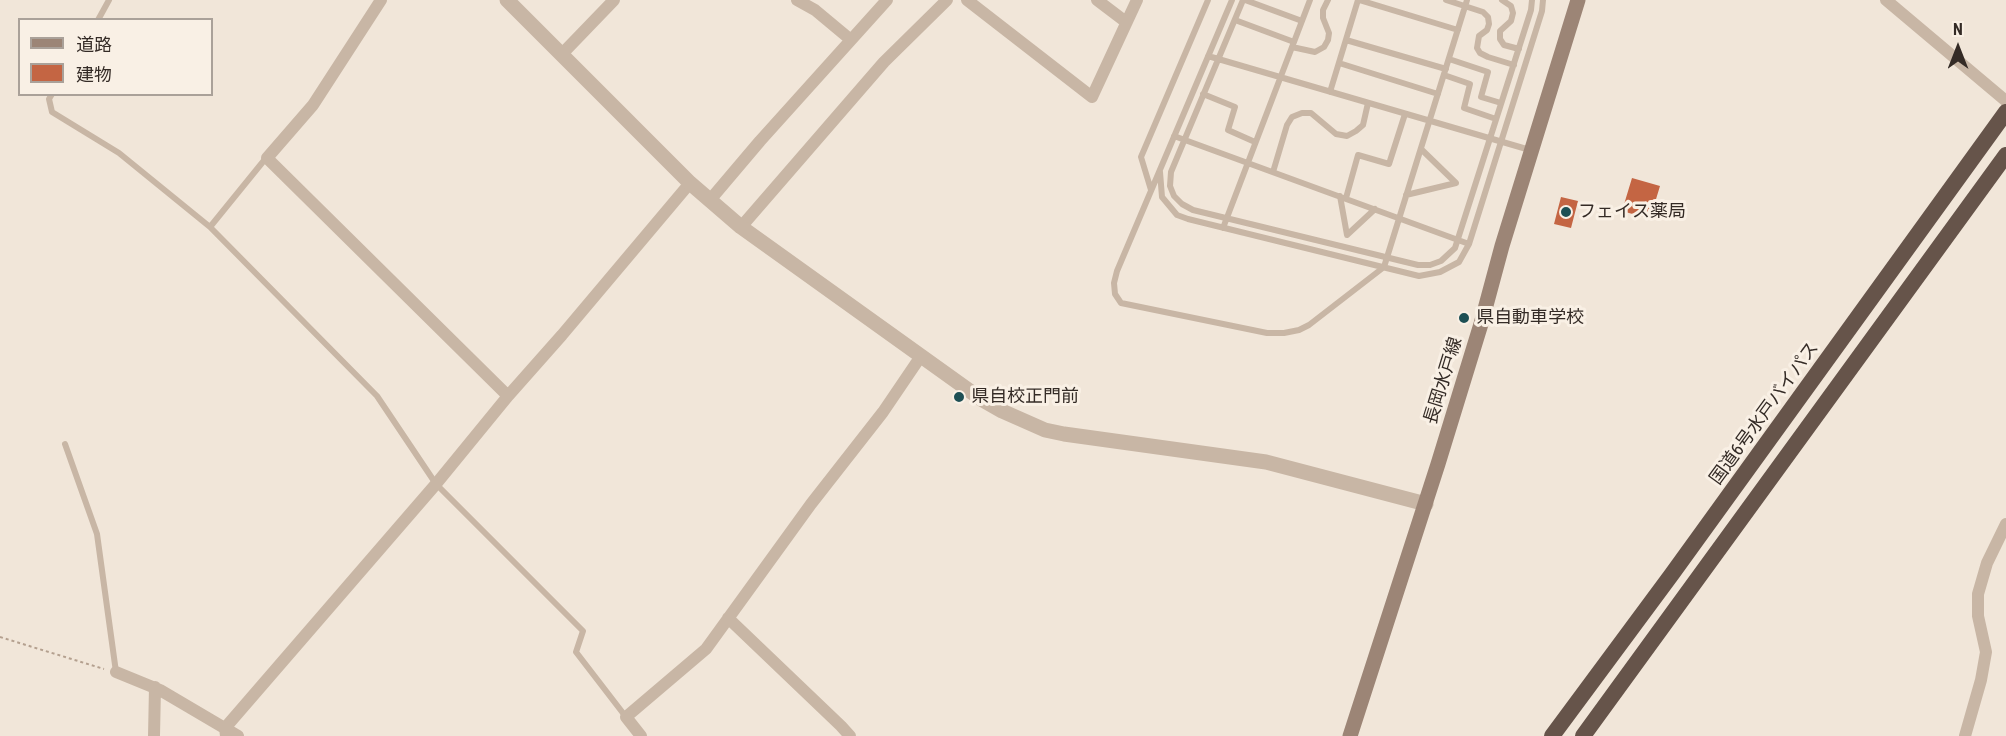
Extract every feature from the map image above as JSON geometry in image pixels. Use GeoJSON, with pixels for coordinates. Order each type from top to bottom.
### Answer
{"type":"FeatureCollection","features":[{"type":"Feature","properties":{"kind":"highway","name":"国道6号水戸バイパス"},"geometry":{"type":"LineString","coordinates":[[1552,736],[2006,112]]}},
{"type":"Feature","properties":{"kind":"highway"},"geometry":{"type":"LineString","coordinates":[[1583,736],[2006,155]]}},
{"type":"Feature","properties":{"kind":"main road","name":"長岡水戸線"},"geometry":{"type":"LineString","coordinates":[[1350,736],[1426,504],[1578,0]]}},
{"type":"Feature","properties":{"kind":"street"},"geometry":{"type":"LineString","coordinates":[[381,0],[313,105],[267,158],[508,396]]}},
{"type":"Feature","properties":{"kind":"street"},"geometry":{"type":"LineString","coordinates":[[507,0],[690,183],[741,227],[981,399],[1018,420],[1045,430],[1128,444],[1266,462],[1426,504]]}},
{"type":"Feature","properties":{"kind":"street"},"geometry":{"type":"LineString","coordinates":[[562,54],[614,0]]}},
{"type":"Feature","properties":{"kind":"street"},"geometry":{"type":"LineString","coordinates":[[797,0],[815,10],[851,40]]}},
{"type":"Feature","properties":{"kind":"street"},"geometry":{"type":"LineString","coordinates":[[710,200],[887,0]]}},
{"type":"Feature","properties":{"kind":"street"},"geometry":{"type":"LineString","coordinates":[[741,227],[884,62],[947,0]]}},
{"type":"Feature","properties":{"kind":"street"},"geometry":{"type":"LineString","coordinates":[[967,0],[1092,97],[1137,0]]}},
{"type":"Feature","properties":{"kind":"street"},"geometry":{"type":"LineString","coordinates":[[1097,0],[1126,22]]}},
{"type":"Feature","properties":{"kind":"street"},"geometry":{"type":"LineString","coordinates":[[1886,0],[2006,101]]}},
{"type":"Feature","properties":{"kind":"street"},"geometry":{"type":"LineString","coordinates":[[226,732],[690,183]]}},
{"type":"Feature","properties":{"kind":"street"},"geometry":{"type":"LineString","coordinates":[[641,736],[626,717],[706,649],[811,504],[883,412],[921,356]]}},
{"type":"Feature","properties":{"kind":"street"},"geometry":{"type":"LineString","coordinates":[[1965,736],[1981,680],[1986,652],[1978,616],[1978,594],[1987,563],[2006,524]]}},
{"type":"Feature","properties":{"kind":"street"},"geometry":{"type":"LineString","coordinates":[[728,618],[850,736]]}},
{"type":"Feature","properties":{"kind":"street"},"geometry":{"type":"LineString","coordinates":[[116,672],[155,687],[226,732],[238,736]]}},
{"type":"Feature","properties":{"kind":"street"},"geometry":{"type":"LineString","coordinates":[[154,736],[155,687]]}},
{"type":"Feature","properties":{"kind":"lane"},"geometry":{"type":"LineString","coordinates":[[99,18],[109,0]]}},
{"type":"Feature","properties":{"kind":"lane"},"geometry":{"type":"LineString","coordinates":[[1151,191],[1141,157],[1208,0]]}},
{"type":"Feature","properties":{"kind":"lane"},"geometry":{"type":"LineString","coordinates":[[1232,0],[1114,283],[1115,294],[1121,303],[1268,333],[1284,333],[1309,325],[1384,267],[1466,3]]}},
{"type":"Feature","properties":{"kind":"lane"},"geometry":{"type":"LineString","coordinates":[[1302,21],[1244,0],[1171,172],[1170,186],[1174,196],[1193,210],[1418,265],[1430,265],[1450,255],[1455,248],[1519,49],[1532,0]]}},
{"type":"Feature","properties":{"kind":"lane"},"geometry":{"type":"LineString","coordinates":[[1223,228],[1309,0]]}},
{"type":"Feature","properties":{"kind":"lane"},"geometry":{"type":"LineString","coordinates":[[1235,20],[1315,52],[1328,40],[1329,33],[1323,18],[1323,10],[1328,0]]}},
{"type":"Feature","properties":{"kind":"lane"},"geometry":{"type":"LineString","coordinates":[[1330,92],[1358,0],[1458,30]]}},
{"type":"Feature","properties":{"kind":"lane"},"geometry":{"type":"LineString","coordinates":[[1446,0],[1466,3],[1483,12],[1488,17],[1489,24],[1487,30],[1479,36],[1477,48],[1480,53],[1514,65]]}},
{"type":"Feature","properties":{"kind":"lane"},"geometry":{"type":"LineString","coordinates":[[1502,0],[1511,6],[1513,13],[1511,21],[1500,31],[1500,39],[1504,45],[1519,49]]}},
{"type":"Feature","properties":{"kind":"lane"},"geometry":{"type":"LineString","coordinates":[[1160,169],[1161,196],[1177,215],[1419,276],[1440,272],[1459,262],[1468,244],[1542,11],[1543,0]]}},
{"type":"Feature","properties":{"kind":"lane"},"geometry":{"type":"LineString","coordinates":[[1346,40],[1445,72],[1470,84],[1464,108],[1496,119]]}},
{"type":"Feature","properties":{"kind":"lane"},"geometry":{"type":"LineString","coordinates":[[1208,56],[1531,151]]}},
{"type":"Feature","properties":{"kind":"lane"},"geometry":{"type":"LineString","coordinates":[[1449,59],[1488,72],[1481,97],[1501,103]]}},
{"type":"Feature","properties":{"kind":"lane"},"geometry":{"type":"LineString","coordinates":[[1338,63],[1438,94]]}},
{"type":"Feature","properties":{"kind":"lane"},"geometry":{"type":"LineString","coordinates":[[1203,94],[1235,106],[1227,130],[1255,142]]}},
{"type":"Feature","properties":{"kind":"lane"},"geometry":{"type":"LineString","coordinates":[[51,96],[49,99],[52,112],[119,153],[210,227],[377,396],[436,484],[583,631],[576,652],[626,717]]}},
{"type":"Feature","properties":{"kind":"lane"},"geometry":{"type":"LineString","coordinates":[[1273,172],[1287,125],[1292,117],[1302,113],[1311,113],[1320,118],[1327,128],[1336,134],[1347,136],[1363,125],[1368,103]]}},
{"type":"Feature","properties":{"kind":"lane"},"geometry":{"type":"LineString","coordinates":[[1375,209],[1347,235],[1343,197],[1359,155],[1389,164],[1405,114]]}},
{"type":"Feature","properties":{"kind":"lane"},"geometry":{"type":"LineString","coordinates":[[1174,136],[1468,244]]}},
{"type":"Feature","properties":{"kind":"lane"},"geometry":{"type":"LineString","coordinates":[[1406,195],[1456,183],[1420,149]]}},
{"type":"Feature","properties":{"kind":"lane"},"geometry":{"type":"LineString","coordinates":[[210,227],[267,158]]}},
{"type":"Feature","properties":{"kind":"lane"},"geometry":{"type":"LineString","coordinates":[[65,444],[97,534],[116,672]]}},
{"type":"Feature","properties":{"kind":"path"},"geometry":{"type":"LineString","coordinates":[[0,637],[116,672]]}},
{"type":"Feature","properties":{"kind":"building"},"geometry":{"type":"Polygon","coordinates":[[[1632,178],[1660,186],[1650,219],[1622,211],[1632,178]]]}},
{"type":"Feature","properties":{"kind":"building","name":"フェイス薬局"},"geometry":{"type":"Polygon","coordinates":[[[1561,197],[1578,201],[1571,228],[1554,224],[1561,197]]]}},
{"type":"Feature","properties":{"kind":"place","name":"フェイス薬局"},"geometry":{"type":"Point","coordinates":[1566,212]}},
{"type":"Feature","properties":{"kind":"place","name":"県自動車学校"},"geometry":{"type":"Point","coordinates":[1464,318]}},
{"type":"Feature","properties":{"kind":"place","name":"県自校正門前"},"geometry":{"type":"Point","coordinates":[959,397]}}]}
